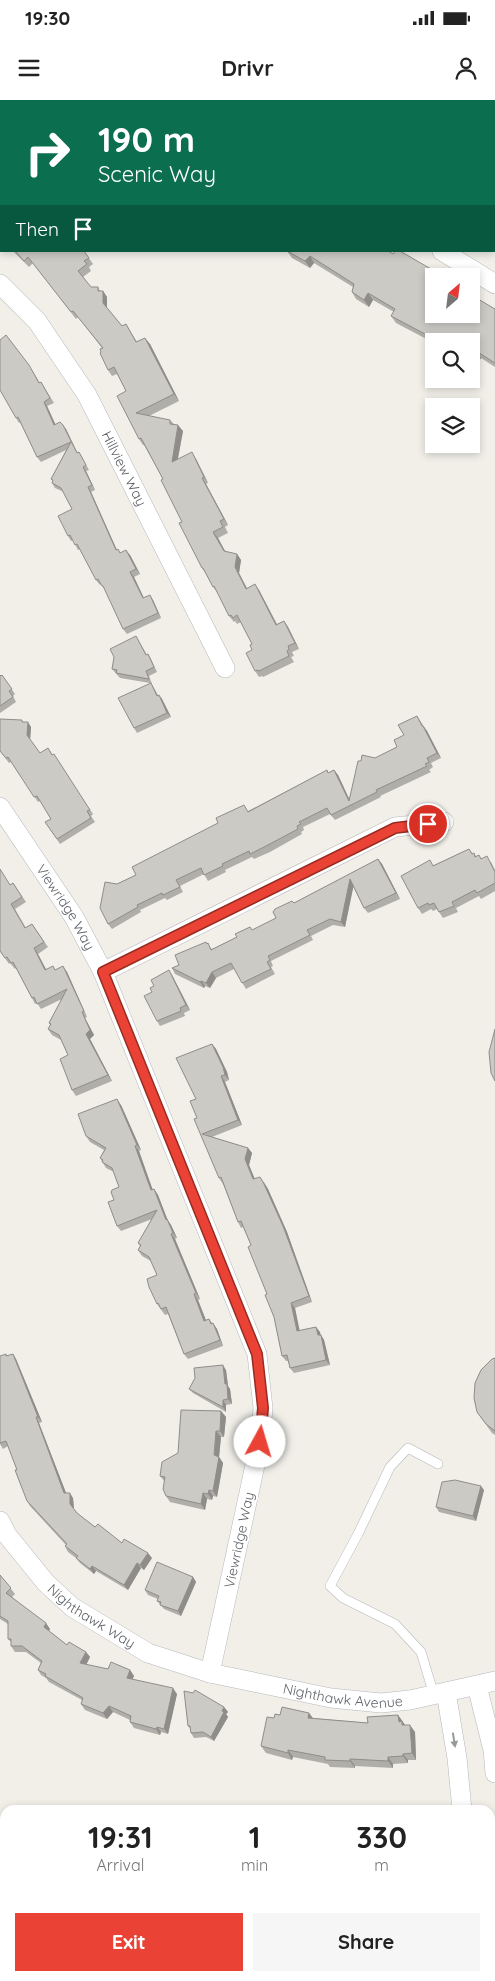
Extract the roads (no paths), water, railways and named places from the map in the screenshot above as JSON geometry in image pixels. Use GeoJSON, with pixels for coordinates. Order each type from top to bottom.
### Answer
{"type":"FeatureCollection","features":[{"type":"Feature","properties":{"kind":"street"},"geometry":{"type":"LineString","coordinates":[[444,252],[495,284]]}},
{"type":"Feature","properties":{"kind":"street","name":"Hillview Way"},"geometry":{"type":"LineString","coordinates":[[0,284],[37,321],[87,395],[225,668]]}},
{"type":"Feature","properties":{"kind":"street","name":"Viewridge Way"},"geometry":{"type":"LineString","coordinates":[[0,807],[74,917],[103,972],[257,1354],[263,1408],[260,1442],[210,1673]]}},
{"type":"Feature","properties":{"kind":"street"},"geometry":{"type":"LineString","coordinates":[[103,972],[395,828],[444,822]]}},
{"type":"Feature","properties":{"kind":"street","name":"Nighthawk Way"},"geometry":{"type":"LineString","coordinates":[[0,1521],[7,1535],[46,1583],[72,1606],[148,1653],[210,1673]]}},
{"type":"Feature","properties":{"kind":"street","name":"Nighthawk Avenue"},"geometry":{"type":"LineString","coordinates":[[210,1673],[331,1698],[381,1702],[410,1700],[486,1683]]}},
{"type":"Feature","properties":{"kind":"street"},"geometry":{"type":"LineString","coordinates":[[486,1683],[495,1773]]}},
{"type":"Feature","properties":{"kind":"street"},"geometry":{"type":"LineString","coordinates":[[440,1693],[457,1758],[462,1805]]}},
{"type":"Feature","properties":{"kind":"lane"},"geometry":{"type":"LineString","coordinates":[[438,1464],[408,1448],[390,1467],[358,1534],[330,1586],[343,1598],[395,1624],[421,1652],[440,1693]]}}]}
